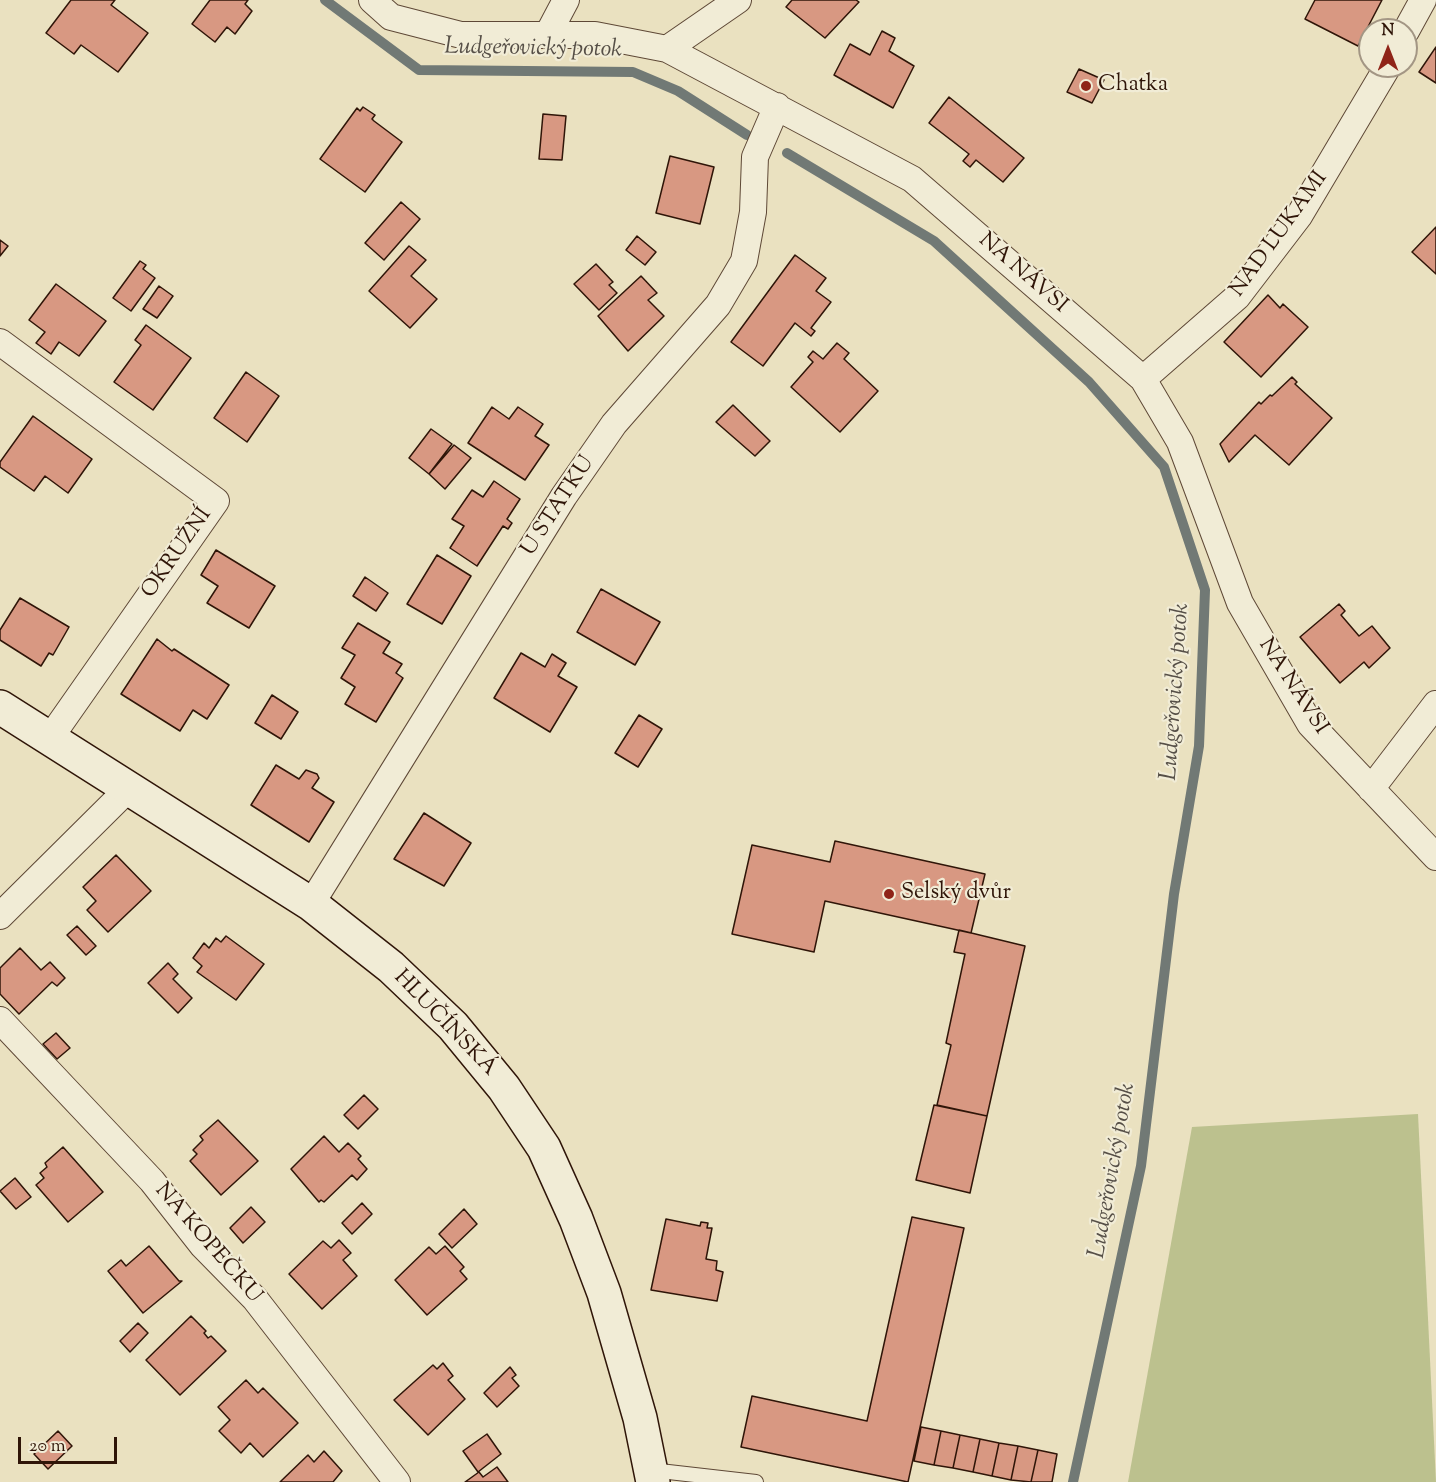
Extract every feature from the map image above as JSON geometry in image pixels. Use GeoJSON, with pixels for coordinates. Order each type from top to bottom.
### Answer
{"type":"FeatureCollection","features":[{"type":"Feature","properties":{"kind":"street","name":"NA NÁVSI"},"geometry":{"type":"LineString","coordinates":[[372,0],[391,17],[461,35],[595,35],[667,49],[912,179],[1143,379],[1180,442],[1240,603],[1310,724],[1436,856]]}},
{"type":"Feature","properties":{"kind":"street"},"geometry":{"type":"LineString","coordinates":[[548,34],[566,0]]}},
{"type":"Feature","properties":{"kind":"street"},"geometry":{"type":"LineString","coordinates":[[667,49],[738,0]]}},
{"type":"Feature","properties":{"kind":"street"},"geometry":{"type":"LineString","coordinates":[[1413,18],[1423,0]]}},
{"type":"Feature","properties":{"kind":"street","name":"NAD LUKAMI"},"geometry":{"type":"LineString","coordinates":[[1143,379],[1237,297],[1299,216],[1381,78]]}},
{"type":"Feature","properties":{"kind":"street","name":"U STATKU"},"geometry":{"type":"LineString","coordinates":[[311,904],[564,496],[614,424],[718,305],[744,261],[753,212],[754,157],[777,106]]}},
{"type":"Feature","properties":{"kind":"street","name":"OKRUŽNÍ"},"geometry":{"type":"LineString","coordinates":[[0,342],[216,501],[50,738]]}},
{"type":"Feature","properties":{"kind":"street"},"geometry":{"type":"LineString","coordinates":[[1371,789],[1436,704]]}},
{"type":"Feature","properties":{"kind":"street","name":"HLUČÍNSKÁ"},"geometry":{"type":"LineString","coordinates":[[0,707],[311,904],[391,968],[453,1026],[504,1088],[544,1148],[576,1219],[604,1293],[640,1418],[652,1476]]}},
{"type":"Feature","properties":{"kind":"street"},"geometry":{"type":"LineString","coordinates":[[0,916],[128,789]]}},
{"type":"Feature","properties":{"kind":"street","name":"NA KOPEČKU"},"geometry":{"type":"LineString","coordinates":[[0,1020],[136,1164],[203,1246],[255,1299],[397,1482]]}},
{"type":"Feature","properties":{"kind":"lane"},"geometry":{"type":"LineString","coordinates":[[652,1476],[756,1482]]}},
{"type":"Feature","properties":{"kind":"green space"},"geometry":{"type":"Polygon","coordinates":[[[1418,1114],[1436,1482],[1128,1482],[1192,1127],[1418,1114]]]}},
{"type":"Feature","properties":{"kind":"building"},"geometry":{"type":"Polygon","coordinates":[[[71,0],[115,0],[111,5],[148,33],[118,72],[81,45],[74,54],[46,33],[71,0]]]}},
{"type":"Feature","properties":{"kind":"building"},"geometry":{"type":"Polygon","coordinates":[[[210,0],[248,0],[245,4],[252,11],[235,34],[227,27],[215,42],[192,24],[210,0]]]}},
{"type":"Feature","properties":{"kind":"building"},"geometry":{"type":"Polygon","coordinates":[[[792,0],[856,0],[859,2],[825,38],[786,7],[792,0]]]}},
{"type":"Feature","properties":{"kind":"building"},"geometry":{"type":"Polygon","coordinates":[[[1315,0],[1382,0],[1373,18],[1358,18],[1358,46],[1305,19],[1315,0]]]}},
{"type":"Feature","properties":{"kind":"building"},"geometry":{"type":"Polygon","coordinates":[[[882,31],[895,38],[889,51],[914,66],[893,108],[834,75],[850,44],[870,55],[882,31]]]}},
{"type":"Feature","properties":{"kind":"building"},"geometry":{"type":"Polygon","coordinates":[[[1436,47],[1436,83],[1419,72],[1436,47]]]}},
{"type":"Feature","properties":{"kind":"building","name":"Chatka"},"geometry":{"type":"Polygon","coordinates":[[[1079,69],[1104,80],[1092,103],[1067,92],[1079,69]]]}},
{"type":"Feature","properties":{"kind":"building"},"geometry":{"type":"Polygon","coordinates":[[[949,97],[1024,158],[1003,182],[976,160],[970,167],[963,161],[969,154],[929,123],[949,97]]]}},
{"type":"Feature","properties":{"kind":"building"},"geometry":{"type":"Polygon","coordinates":[[[363,107],[375,115],[372,119],[374,121],[402,142],[365,192],[320,159],[357,108],[360,111],[363,107]]]}},
{"type":"Feature","properties":{"kind":"building"},"geometry":{"type":"Polygon","coordinates":[[[543,114],[566,116],[562,160],[539,159],[543,114]]]}},
{"type":"Feature","properties":{"kind":"building"},"geometry":{"type":"Polygon","coordinates":[[[670,156],[714,167],[700,224],[656,213],[670,156]]]}},
{"type":"Feature","properties":{"kind":"building"},"geometry":{"type":"Polygon","coordinates":[[[401,202],[420,219],[384,260],[365,243],[401,202]]]}},
{"type":"Feature","properties":{"kind":"building"},"geometry":{"type":"Polygon","coordinates":[[[1436,227],[1436,274],[1412,252],[1436,227]]]}},
{"type":"Feature","properties":{"kind":"building"},"geometry":{"type":"Polygon","coordinates":[[[637,236],[656,252],[645,265],[626,250],[637,236]]]}},
{"type":"Feature","properties":{"kind":"building"},"geometry":{"type":"Polygon","coordinates":[[[0,240],[8,246],[0,256],[0,240]]]}},
{"type":"Feature","properties":{"kind":"building"},"geometry":{"type":"Polygon","coordinates":[[[409,246],[426,260],[411,276],[437,299],[410,328],[369,291],[409,246]]]}},
{"type":"Feature","properties":{"kind":"building"},"geometry":{"type":"Polygon","coordinates":[[[795,255],[826,278],[816,291],[831,302],[811,328],[815,331],[811,336],[795,323],[763,366],[731,342],[795,255]]]}},
{"type":"Feature","properties":{"kind":"building"},"geometry":{"type":"Polygon","coordinates":[[[140,261],[146,265],[143,269],[155,278],[131,311],[113,298],[140,261]]]}},
{"type":"Feature","properties":{"kind":"building"},"geometry":{"type":"Polygon","coordinates":[[[596,264],[613,282],[609,285],[617,293],[599,310],[574,284],[596,264]]]}},
{"type":"Feature","properties":{"kind":"building"},"geometry":{"type":"Polygon","coordinates":[[[641,276],[657,293],[648,300],[664,316],[628,351],[598,316],[641,276]]]}},
{"type":"Feature","properties":{"kind":"building"},"geometry":{"type":"Polygon","coordinates":[[[56,284],[106,321],[79,356],[59,342],[51,354],[36,343],[45,332],[29,320],[56,284]]]}},
{"type":"Feature","properties":{"kind":"building"},"geometry":{"type":"Polygon","coordinates":[[[159,286],[173,296],[157,318],[143,309],[159,286]]]}},
{"type":"Feature","properties":{"kind":"building"},"geometry":{"type":"Polygon","coordinates":[[[1268,295],[1280,308],[1283,304],[1308,327],[1261,377],[1224,342],[1268,295]]]}},
{"type":"Feature","properties":{"kind":"building"},"geometry":{"type":"Polygon","coordinates":[[[146,325],[191,358],[153,410],[114,382],[141,345],[135,340],[146,325]]]}},
{"type":"Feature","properties":{"kind":"building"},"geometry":{"type":"Polygon","coordinates":[[[837,343],[849,353],[844,359],[878,391],[840,432],[791,387],[813,362],[808,357],[813,351],[823,359],[837,343]]]}},
{"type":"Feature","properties":{"kind":"building"},"geometry":{"type":"Polygon","coordinates":[[[246,372],[279,396],[247,442],[214,418],[246,372]]]}},
{"type":"Feature","properties":{"kind":"building"},"geometry":{"type":"Polygon","coordinates":[[[1292,377],[1297,382],[1295,384],[1332,418],[1289,465],[1255,435],[1229,462],[1220,444],[1259,402],[1261,404],[1270,395],[1272,396],[1292,377]]]}},
{"type":"Feature","properties":{"kind":"building"},"geometry":{"type":"Polygon","coordinates":[[[733,405],[770,441],[755,456],[716,422],[733,405]]]}},
{"type":"Feature","properties":{"kind":"building"},"geometry":{"type":"Polygon","coordinates":[[[492,407],[509,419],[518,407],[543,424],[535,436],[549,445],[525,480],[468,443],[492,407]]]}},
{"type":"Feature","properties":{"kind":"building"},"geometry":{"type":"Polygon","coordinates":[[[33,416],[92,459],[68,493],[45,476],[34,491],[0,467],[0,462],[33,416]]]}},
{"type":"Feature","properties":{"kind":"building"},"geometry":{"type":"Polygon","coordinates":[[[431,429],[452,444],[429,474],[409,458],[431,429]]]}},
{"type":"Feature","properties":{"kind":"building"},"geometry":{"type":"Polygon","coordinates":[[[454,445],[471,458],[445,489],[429,474],[454,445]]]}},
{"type":"Feature","properties":{"kind":"building"},"geometry":{"type":"Polygon","coordinates":[[[494,481],[520,499],[507,519],[512,523],[508,529],[503,526],[477,566],[450,548],[464,526],[452,519],[472,490],[483,497],[494,481]]]}},
{"type":"Feature","properties":{"kind":"building"},"geometry":{"type":"Polygon","coordinates":[[[216,550],[275,586],[249,628],[207,603],[218,586],[201,575],[216,550]]]}},
{"type":"Feature","properties":{"kind":"building"},"geometry":{"type":"Polygon","coordinates":[[[437,555],[471,576],[442,624],[407,604],[437,555]]]}},
{"type":"Feature","properties":{"kind":"building"},"geometry":{"type":"Polygon","coordinates":[[[365,577],[388,593],[376,611],[353,596],[365,577]]]}},
{"type":"Feature","properties":{"kind":"building"},"geometry":{"type":"Polygon","coordinates":[[[601,589],[660,622],[635,665],[577,632],[601,589]]]}},
{"type":"Feature","properties":{"kind":"building"},"geometry":{"type":"Polygon","coordinates":[[[20,598],[69,627],[53,655],[49,653],[41,666],[0,640],[0,630],[20,598]]]}},
{"type":"Feature","properties":{"kind":"building"},"geometry":{"type":"Polygon","coordinates":[[[1339,604],[1345,611],[1341,615],[1359,636],[1372,626],[1390,648],[1369,668],[1364,662],[1340,683],[1300,637],[1339,604]]]}},
{"type":"Feature","properties":{"kind":"building"},"geometry":{"type":"Polygon","coordinates":[[[358,623],[390,642],[383,653],[402,664],[396,673],[403,678],[376,722],[345,704],[355,687],[341,678],[355,655],[342,648],[358,623]]]}},
{"type":"Feature","properties":{"kind":"building"},"geometry":{"type":"Polygon","coordinates":[[[157,639],[172,651],[174,649],[229,685],[207,719],[193,710],[180,731],[121,694],[157,639]]]}},
{"type":"Feature","properties":{"kind":"building"},"geometry":{"type":"Polygon","coordinates":[[[521,653],[545,667],[552,654],[566,663],[558,676],[577,687],[550,732],[494,698],[521,653]]]}},
{"type":"Feature","properties":{"kind":"building"},"geometry":{"type":"Polygon","coordinates":[[[272,695],[298,712],[281,739],[255,723],[272,695]]]}},
{"type":"Feature","properties":{"kind":"building"},"geometry":{"type":"Polygon","coordinates":[[[639,715],[662,729],[638,767],[615,753],[639,715]]]}},
{"type":"Feature","properties":{"kind":"building"},"geometry":{"type":"Polygon","coordinates":[[[276,765],[299,779],[306,770],[317,774],[319,778],[312,788],[334,802],[309,842],[251,805],[276,765]]]}},
{"type":"Feature","properties":{"kind":"building"},"geometry":{"type":"Polygon","coordinates":[[[424,813],[471,843],[444,886],[394,859],[424,813]]]}},
{"type":"Feature","properties":{"kind":"building"},"geometry":{"type":"Polygon","coordinates":[[[835,841],[985,874],[971,933],[825,901],[814,952],[732,934],[752,845],[830,862],[835,841]]]}},
{"type":"Feature","properties":{"kind":"building"},"geometry":{"type":"Polygon","coordinates":[[[116,855],[151,891],[108,932],[87,910],[96,901],[83,887],[116,855]]]}},
{"type":"Feature","properties":{"kind":"building"},"geometry":{"type":"Polygon","coordinates":[[[77,926],[96,946],[86,955],[67,935],[77,926]]]}},
{"type":"Feature","properties":{"kind":"building"},"geometry":{"type":"Polygon","coordinates":[[[959,930],[1025,946],[987,1116],[937,1105],[951,1045],[946,1043],[965,954],[954,952],[959,930]]]}},
{"type":"Feature","properties":{"kind":"building"},"geometry":{"type":"Polygon","coordinates":[[[226,936],[264,964],[236,1000],[197,972],[202,966],[193,958],[204,943],[209,948],[216,938],[221,942],[226,936]]]}},
{"type":"Feature","properties":{"kind":"building"},"geometry":{"type":"Polygon","coordinates":[[[20,948],[41,970],[50,962],[65,978],[57,986],[52,982],[19,1014],[0,994],[0,968],[20,948]]]}},
{"type":"Feature","properties":{"kind":"building"},"geometry":{"type":"Polygon","coordinates":[[[168,963],[178,974],[173,979],[192,998],[178,1013],[148,983],[168,963]]]}},
{"type":"Feature","properties":{"kind":"building"},"geometry":{"type":"Polygon","coordinates":[[[56,1033],[70,1048],[57,1059],[43,1044],[56,1033]]]}},
{"type":"Feature","properties":{"kind":"building"},"geometry":{"type":"Polygon","coordinates":[[[364,1095],[378,1109],[358,1129],[344,1115],[364,1095]]]}},
{"type":"Feature","properties":{"kind":"building"},"geometry":{"type":"Polygon","coordinates":[[[934,1105],[987,1116],[970,1193],[916,1180],[934,1105]]]}},
{"type":"Feature","properties":{"kind":"building"},"geometry":{"type":"Polygon","coordinates":[[[218,1120],[258,1161],[221,1195],[190,1161],[197,1154],[193,1150],[203,1140],[200,1136],[218,1120]]]}},
{"type":"Feature","properties":{"kind":"building"},"geometry":{"type":"Polygon","coordinates":[[[324,1136],[339,1152],[348,1143],[361,1156],[358,1159],[367,1169],[357,1180],[352,1175],[324,1202],[321,1200],[319,1202],[291,1169],[324,1136]]]}},
{"type":"Feature","properties":{"kind":"building"},"geometry":{"type":"Polygon","coordinates":[[[63,1147],[103,1192],[68,1222],[36,1185],[44,1178],[40,1173],[47,1167],[45,1163],[63,1147]]]}},
{"type":"Feature","properties":{"kind":"building"},"geometry":{"type":"Polygon","coordinates":[[[15,1178],[31,1197],[16,1209],[0,1191],[15,1178]]]}},
{"type":"Feature","properties":{"kind":"building"},"geometry":{"type":"Polygon","coordinates":[[[362,1203],[372,1214],[352,1234],[342,1223],[362,1203]]]}},
{"type":"Feature","properties":{"kind":"building"},"geometry":{"type":"Polygon","coordinates":[[[251,1207],[265,1222],[243,1243],[230,1228],[251,1207]]]}},
{"type":"Feature","properties":{"kind":"building"},"geometry":{"type":"Polygon","coordinates":[[[464,1209],[477,1224],[452,1248],[439,1234],[464,1209]]]}},
{"type":"Feature","properties":{"kind":"building"},"geometry":{"type":"Polygon","coordinates":[[[912,1217],[964,1228],[908,1482],[741,1447],[752,1396],[867,1421],[912,1217]]]}},
{"type":"Feature","properties":{"kind":"building"},"geometry":{"type":"Polygon","coordinates":[[[666,1219],[700,1226],[701,1222],[708,1223],[707,1228],[712,1228],[706,1259],[717,1261],[716,1270],[723,1272],[717,1301],[651,1290],[666,1219]]]}},
{"type":"Feature","properties":{"kind":"building"},"geometry":{"type":"Polygon","coordinates":[[[339,1240],[351,1253],[343,1260],[357,1276],[322,1309],[289,1274],[323,1241],[331,1248],[339,1240]]]}},
{"type":"Feature","properties":{"kind":"building"},"geometry":{"type":"Polygon","coordinates":[[[149,1246],[179,1281],[182,1281],[143,1313],[108,1271],[121,1260],[126,1266],[149,1246]]]}},
{"type":"Feature","properties":{"kind":"building"},"geometry":{"type":"Polygon","coordinates":[[[445,1246],[464,1267],[460,1271],[467,1279],[427,1315],[395,1280],[429,1247],[436,1254],[445,1246]]]}},
{"type":"Feature","properties":{"kind":"building"},"geometry":{"type":"Polygon","coordinates":[[[191,1316],[206,1331],[204,1333],[208,1338],[211,1336],[226,1351],[180,1395],[146,1360],[191,1316]]]}},
{"type":"Feature","properties":{"kind":"building"},"geometry":{"type":"Polygon","coordinates":[[[138,1323],[148,1333],[130,1352],[120,1341],[138,1323]]]}},
{"type":"Feature","properties":{"kind":"building"},"geometry":{"type":"Polygon","coordinates":[[[443,1363],[453,1376],[448,1380],[465,1399],[428,1435],[394,1400],[433,1365],[437,1369],[443,1363]]]}},
{"type":"Feature","properties":{"kind":"building"},"geometry":{"type":"Polygon","coordinates":[[[510,1367],[516,1375],[512,1378],[519,1386],[497,1407],[484,1393],[510,1367]]]}},
{"type":"Feature","properties":{"kind":"building"},"geometry":{"type":"Polygon","coordinates":[[[246,1380],[258,1393],[263,1388],[298,1423],[263,1457],[250,1443],[241,1453],[219,1431],[230,1420],[218,1407],[246,1380]]]}},
{"type":"Feature","properties":{"kind":"building"},"geometry":{"type":"Polygon","coordinates":[[[921,1427],[941,1431],[934,1465],[914,1461],[921,1427]]]}},
{"type":"Feature","properties":{"kind":"building"},"geometry":{"type":"Polygon","coordinates":[[[58,1431],[72,1446],[48,1469],[34,1454],[58,1431]]]}},
{"type":"Feature","properties":{"kind":"building"},"geometry":{"type":"Polygon","coordinates":[[[941,1431],[960,1435],[953,1468],[934,1465],[941,1431]]]}},
{"type":"Feature","properties":{"kind":"building"},"geometry":{"type":"Polygon","coordinates":[[[487,1434],[501,1454],[478,1472],[463,1451],[487,1434]]]}},
{"type":"Feature","properties":{"kind":"building"},"geometry":{"type":"Polygon","coordinates":[[[960,1435],[980,1439],[973,1472],[953,1468],[960,1435]]]}},
{"type":"Feature","properties":{"kind":"building"},"geometry":{"type":"Polygon","coordinates":[[[980,1439],[999,1443],[992,1476],[973,1472],[980,1439]]]}},
{"type":"Feature","properties":{"kind":"building"},"geometry":{"type":"Polygon","coordinates":[[[999,1443],[1018,1446],[1011,1480],[992,1476],[999,1443]]]}},
{"type":"Feature","properties":{"kind":"building"},"geometry":{"type":"Polygon","coordinates":[[[1018,1446],[1038,1450],[1031,1482],[1011,1480],[1018,1446]]]}},
{"type":"Feature","properties":{"kind":"building"},"geometry":{"type":"Polygon","coordinates":[[[1038,1450],[1057,1454],[1052,1482],[1031,1482],[1038,1450]]]}},
{"type":"Feature","properties":{"kind":"building"},"geometry":{"type":"Polygon","coordinates":[[[324,1451],[342,1471],[333,1482],[280,1482],[308,1455],[314,1462],[324,1451]]]}},
{"type":"Feature","properties":{"kind":"building"},"geometry":{"type":"Polygon","coordinates":[[[497,1467],[508,1482],[465,1482],[479,1472],[483,1477],[497,1467]]]}},
{"type":"Feature","properties":{"kind":"waterway","name":"Ludgeřovický potok"},"geometry":{"type":"LineString","coordinates":[[325,0],[419,70],[633,72],[678,91],[747,135]]}},
{"type":"Feature","properties":{"kind":"waterway","name":"Ludgeřovický potok"},"geometry":{"type":"LineString","coordinates":[[787,153],[934,241],[1089,382],[1164,467],[1205,590],[1199,746],[1174,894],[1141,1166],[1073,1482]]}},
{"type":"Feature","properties":{"kind":"place","name":"Chatka"},"geometry":{"type":"Point","coordinates":[1086,86]}},
{"type":"Feature","properties":{"kind":"place","name":"Selský dvůr"},"geometry":{"type":"Point","coordinates":[889,894]}}]}
